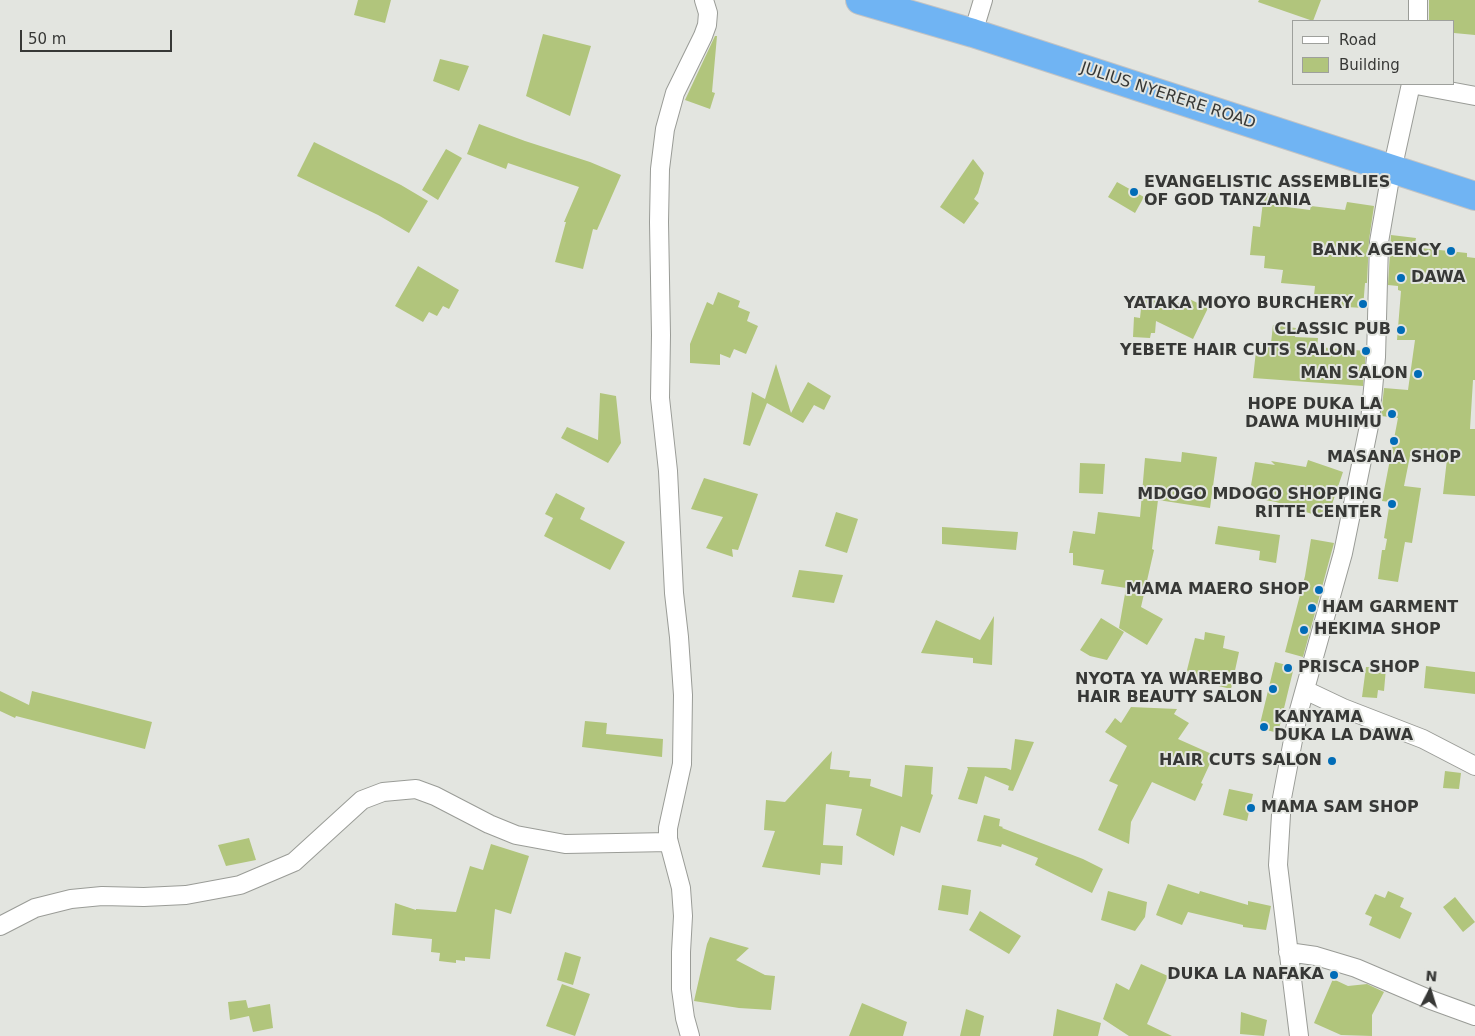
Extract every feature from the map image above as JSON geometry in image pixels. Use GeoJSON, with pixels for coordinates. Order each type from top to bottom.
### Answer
{"type":"FeatureCollection","features":[{"type":"Feature","properties":{"kind":"highway","name":"JULIUS NYERERE ROAD"},"geometry":{"type":"LineString","coordinates":[[860,0],[973,33],[1475,196]]}},
{"type":"Feature","properties":{"kind":"street"},"geometry":{"type":"LineString","coordinates":[[690,1036],[685,1018],[681,989],[680,952],[683,916],[681,888],[669,842],[668,828],[682,764],[683,695],[668,471],[660,398],[660,169],[665,129],[675,93],[707,25],[708,13],[704,0]]}},
{"type":"Feature","properties":{"kind":"street"},"geometry":{"type":"LineString","coordinates":[[973,33],[983,0]]}},
{"type":"Feature","properties":{"kind":"street"},"geometry":{"type":"LineString","coordinates":[[1418,0],[1418,20]]}},
{"type":"Feature","properties":{"kind":"street"},"geometry":{"type":"LineString","coordinates":[[1299,1036],[1278,865],[1282,798],[1298,714],[1343,553],[1370,421],[1376,357],[1379,242],[1411,85]]}},
{"type":"Feature","properties":{"kind":"street"},"geometry":{"type":"LineString","coordinates":[[1416,85],[1475,96]]}},
{"type":"Feature","properties":{"kind":"street"},"geometry":{"type":"LineString","coordinates":[[1305,690],[1344,708],[1423,739],[1475,766]]}},
{"type":"Feature","properties":{"kind":"street"},"geometry":{"type":"LineString","coordinates":[[0,926],[34,908],[71,899],[102,896],[186,895],[240,886],[294,862],[362,800],[383,792],[416,789],[516,835],[564,844],[669,842]]}},
{"type":"Feature","properties":{"kind":"street"},"geometry":{"type":"LineString","coordinates":[[1288,952],[1316,956],[1356,968],[1431,1000],[1475,1016]]}},
{"type":"Feature","properties":{"kind":"building"},"geometry":{"type":"Polygon","coordinates":[[[358,0],[391,0],[385,23],[354,15],[358,0]]]}},
{"type":"Feature","properties":{"kind":"building"},"geometry":{"type":"Polygon","coordinates":[[[1259,0],[1321,0],[1313,20],[1258,2],[1259,0]]]}},
{"type":"Feature","properties":{"kind":"building"},"geometry":{"type":"Polygon","coordinates":[[[1429,0],[1475,0],[1475,35],[1455,33],[1455,20],[1429,20],[1429,0]]]}},
{"type":"Feature","properties":{"kind":"building"},"geometry":{"type":"Polygon","coordinates":[[[543,34],[591,46],[570,116],[526,96],[543,34]]]}},
{"type":"Feature","properties":{"kind":"building"},"geometry":{"type":"Polygon","coordinates":[[[715,36],[717,36],[712,92],[715,93],[710,109],[685,100],[715,36]]]}},
{"type":"Feature","properties":{"kind":"building"},"geometry":{"type":"Polygon","coordinates":[[[440,59],[469,66],[459,91],[433,81],[440,59]]]}},
{"type":"Feature","properties":{"kind":"building"},"geometry":{"type":"Polygon","coordinates":[[[479,124],[590,162],[621,175],[597,230],[593,229],[583,269],[555,262],[566,222],[564,222],[579,187],[508,163],[506,169],[467,154],[479,124]]]}},
{"type":"Feature","properties":{"kind":"building"},"geometry":{"type":"Polygon","coordinates":[[[314,142],[401,185],[428,201],[409,233],[378,215],[297,176],[314,142]]]}},
{"type":"Feature","properties":{"kind":"building"},"geometry":{"type":"Polygon","coordinates":[[[446,149],[462,158],[438,200],[422,190],[446,149]]]}},
{"type":"Feature","properties":{"kind":"building"},"geometry":{"type":"Polygon","coordinates":[[[973,159],[984,173],[978,193],[974,199],[979,203],[964,224],[940,207],[973,159]]]}},
{"type":"Feature","properties":{"kind":"building"},"geometry":{"type":"Polygon","coordinates":[[[1117,182],[1144,197],[1135,213],[1108,197],[1117,182]]]}},
{"type":"Feature","properties":{"kind":"building"},"geometry":{"type":"Polygon","coordinates":[[[1264,193],[1281,195],[1279,206],[1310,210],[1311,206],[1345,210],[1347,202],[1374,206],[1363,308],[1313,305],[1315,286],[1281,283],[1283,270],[1264,268],[1265,256],[1250,255],[1253,226],[1260,227],[1264,193]]]}},
{"type":"Feature","properties":{"kind":"building"},"geometry":{"type":"Polygon","coordinates":[[[1391,235],[1416,238],[1415,243],[1421,244],[1421,248],[1467,253],[1467,257],[1475,258],[1475,380],[1473,380],[1470,429],[1475,429],[1475,496],[1443,494],[1447,459],[1410,456],[1404,486],[1421,488],[1412,543],[1405,542],[1398,582],[1378,579],[1382,550],[1385,550],[1387,539],[1384,538],[1390,502],[1382,501],[1398,418],[1381,416],[1384,388],[1408,390],[1415,340],[1397,340],[1401,291],[1398,290],[1398,286],[1388,285],[1391,235]]]}},
{"type":"Feature","properties":{"kind":"building"},"geometry":{"type":"Polygon","coordinates":[[[418,266],[459,290],[449,309],[443,306],[437,316],[429,312],[423,322],[395,306],[418,266]]]}},
{"type":"Feature","properties":{"kind":"building"},"geometry":{"type":"Polygon","coordinates":[[[718,292],[740,301],[738,307],[750,312],[747,321],[758,326],[746,354],[734,349],[730,358],[720,354],[720,365],[690,363],[690,344],[707,302],[713,305],[718,292]]]}},
{"type":"Feature","properties":{"kind":"building"},"geometry":{"type":"Polygon","coordinates":[[[1183,296],[1208,308],[1193,339],[1156,321],[1155,333],[1151,333],[1150,338],[1133,337],[1134,317],[1140,318],[1142,299],[1180,303],[1183,296]]]}},
{"type":"Feature","properties":{"kind":"building"},"geometry":{"type":"Polygon","coordinates":[[[1273,325],[1296,328],[1295,337],[1318,338],[1317,347],[1366,351],[1363,386],[1253,378],[1257,342],[1271,343],[1273,325]]]}},
{"type":"Feature","properties":{"kind":"building"},"geometry":{"type":"Polygon","coordinates":[[[776,364],[791,413],[808,382],[831,396],[824,410],[814,405],[803,423],[767,403],[750,446],[743,444],[752,392],[765,399],[776,364]]]}},
{"type":"Feature","properties":{"kind":"building"},"geometry":{"type":"Polygon","coordinates":[[[600,393],[616,396],[621,443],[608,463],[561,438],[567,427],[598,440],[600,393]]]}},
{"type":"Feature","properties":{"kind":"building"},"geometry":{"type":"Polygon","coordinates":[[[1182,452],[1217,457],[1210,508],[1158,500],[1152,549],[1154,550],[1141,607],[1163,619],[1147,645],[1119,628],[1126,588],[1101,584],[1104,570],[1073,565],[1073,553],[1069,553],[1073,531],[1095,534],[1098,512],[1140,517],[1145,458],[1181,462],[1182,452]]]}},
{"type":"Feature","properties":{"kind":"building"},"geometry":{"type":"Polygon","coordinates":[[[1308,460],[1343,472],[1327,519],[1265,500],[1265,493],[1250,491],[1255,462],[1275,465],[1271,461],[1306,467],[1308,460]]]}},
{"type":"Feature","properties":{"kind":"building"},"geometry":{"type":"Polygon","coordinates":[[[1080,463],[1105,464],[1103,494],[1079,493],[1080,463]]]}},
{"type":"Feature","properties":{"kind":"building"},"geometry":{"type":"Polygon","coordinates":[[[704,478],[758,494],[738,550],[732,549],[733,557],[706,548],[723,517],[691,509],[704,478]]]}},
{"type":"Feature","properties":{"kind":"building"},"geometry":{"type":"Polygon","coordinates":[[[556,493],[585,508],[580,519],[625,542],[610,570],[544,536],[553,518],[545,514],[556,493]]]}},
{"type":"Feature","properties":{"kind":"building"},"geometry":{"type":"Polygon","coordinates":[[[836,512],[858,519],[847,553],[825,546],[836,512]]]}},
{"type":"Feature","properties":{"kind":"building"},"geometry":{"type":"Polygon","coordinates":[[[1218,526],[1280,535],[1276,563],[1259,560],[1260,551],[1215,544],[1218,526]]]}},
{"type":"Feature","properties":{"kind":"building"},"geometry":{"type":"Polygon","coordinates":[[[942,527],[1018,532],[1016,550],[942,544],[942,527]]]}},
{"type":"Feature","properties":{"kind":"building"},"geometry":{"type":"Polygon","coordinates":[[[1311,539],[1334,543],[1303,657],[1285,652],[1305,576],[1311,539]]]}},
{"type":"Feature","properties":{"kind":"building"},"geometry":{"type":"Polygon","coordinates":[[[799,570],[843,575],[834,603],[792,597],[799,570]]]}},
{"type":"Feature","properties":{"kind":"building"},"geometry":{"type":"Polygon","coordinates":[[[994,616],[992,665],[973,663],[973,658],[921,653],[936,620],[980,640],[994,616]]]}},
{"type":"Feature","properties":{"kind":"building"},"geometry":{"type":"Polygon","coordinates":[[[1101,618],[1124,632],[1107,660],[1090,656],[1080,650],[1101,618]]]}},
{"type":"Feature","properties":{"kind":"building"},"geometry":{"type":"Polygon","coordinates":[[[1205,632],[1225,636],[1223,648],[1239,652],[1231,689],[1185,678],[1195,638],[1204,640],[1205,632]]]}},
{"type":"Feature","properties":{"kind":"building"},"geometry":{"type":"Polygon","coordinates":[[[1275,662],[1294,667],[1278,733],[1259,728],[1275,662]]]}},
{"type":"Feature","properties":{"kind":"building"},"geometry":{"type":"Polygon","coordinates":[[[1426,666],[1475,672],[1475,694],[1424,688],[1426,666]]]}},
{"type":"Feature","properties":{"kind":"building"},"geometry":{"type":"Polygon","coordinates":[[[1366,667],[1386,668],[1384,691],[1378,690],[1377,698],[1362,697],[1366,667]]]}},
{"type":"Feature","properties":{"kind":"building"},"geometry":{"type":"Polygon","coordinates":[[[0,691],[29,705],[32,691],[152,722],[145,749],[16,716],[15,718],[0,711],[0,691]]]}},
{"type":"Feature","properties":{"kind":"building"},"geometry":{"type":"Polygon","coordinates":[[[1131,707],[1177,709],[1174,714],[1189,723],[1178,739],[1214,755],[1195,801],[1152,782],[1131,822],[1129,844],[1098,830],[1118,785],[1109,781],[1127,746],[1105,732],[1115,718],[1121,723],[1131,707]]]}},
{"type":"Feature","properties":{"kind":"building"},"geometry":{"type":"Polygon","coordinates":[[[585,721],[607,723],[606,734],[663,739],[662,757],[582,747],[585,721]]]}},
{"type":"Feature","properties":{"kind":"building"},"geometry":{"type":"Polygon","coordinates":[[[1015,739],[1034,742],[1013,791],[1008,790],[1009,786],[985,776],[977,804],[958,799],[968,769],[967,767],[1006,768],[1011,770],[1015,739]]]}},
{"type":"Feature","properties":{"kind":"building"},"geometry":{"type":"Polygon","coordinates":[[[832,751],[830,769],[850,771],[849,777],[871,779],[870,786],[902,797],[905,765],[933,767],[931,794],[933,795],[920,833],[901,826],[894,856],[856,835],[862,809],[826,804],[823,845],[843,846],[842,865],[821,863],[820,875],[762,867],[775,831],[764,830],[766,800],[785,802],[832,751]]]}},
{"type":"Feature","properties":{"kind":"building"},"geometry":{"type":"Polygon","coordinates":[[[1445,771],[1461,773],[1459,789],[1443,788],[1445,771]]]}},
{"type":"Feature","properties":{"kind":"building"},"geometry":{"type":"Polygon","coordinates":[[[1229,789],[1253,794],[1247,821],[1223,815],[1229,789]]]}},
{"type":"Feature","properties":{"kind":"building"},"geometry":{"type":"Polygon","coordinates":[[[984,815],[1000,819],[999,826],[1002,828],[1083,859],[1103,869],[1092,893],[1035,865],[1038,858],[1002,844],[1001,847],[977,841],[984,815]]]}},
{"type":"Feature","properties":{"kind":"building"},"geometry":{"type":"Polygon","coordinates":[[[249,838],[256,860],[226,866],[218,845],[249,838]]]}},
{"type":"Feature","properties":{"kind":"building"},"geometry":{"type":"Polygon","coordinates":[[[491,844],[529,856],[511,914],[495,909],[490,959],[465,957],[465,961],[456,960],[456,963],[439,961],[440,953],[431,952],[432,939],[392,935],[395,903],[416,910],[456,912],[470,866],[483,870],[491,844]]]}},
{"type":"Feature","properties":{"kind":"building"},"geometry":{"type":"Polygon","coordinates":[[[1168,884],[1199,894],[1200,891],[1248,905],[1248,901],[1271,906],[1266,930],[1243,927],[1243,925],[1188,912],[1182,925],[1156,915],[1168,884]]]}},
{"type":"Feature","properties":{"kind":"building"},"geometry":{"type":"Polygon","coordinates":[[[942,885],[971,890],[968,915],[938,910],[942,885]]]}},
{"type":"Feature","properties":{"kind":"building"},"geometry":{"type":"Polygon","coordinates":[[[1108,891],[1147,902],[1145,917],[1135,931],[1101,920],[1108,891]]]}},
{"type":"Feature","properties":{"kind":"building"},"geometry":{"type":"Polygon","coordinates":[[[1388,891],[1404,898],[1400,907],[1412,913],[1400,939],[1369,925],[1372,917],[1365,914],[1375,894],[1385,898],[1388,891]]]}},
{"type":"Feature","properties":{"kind":"building"},"geometry":{"type":"Polygon","coordinates":[[[1455,897],[1475,922],[1463,932],[1443,907],[1455,897]]]}},
{"type":"Feature","properties":{"kind":"building"},"geometry":{"type":"Polygon","coordinates":[[[980,911],[1021,936],[1009,954],[969,930],[980,911]]]}},
{"type":"Feature","properties":{"kind":"building"},"geometry":{"type":"Polygon","coordinates":[[[710,937],[749,948],[736,960],[765,975],[775,976],[771,1010],[739,1008],[694,1001],[710,937]]]}},
{"type":"Feature","properties":{"kind":"building"},"geometry":{"type":"Polygon","coordinates":[[[565,952],[581,957],[573,985],[557,980],[565,952]]]}},
{"type":"Feature","properties":{"kind":"building"},"geometry":{"type":"Polygon","coordinates":[[[1141,964],[1168,976],[1147,1024],[1172,1036],[1129,1036],[1103,1019],[1116,983],[1129,990],[1141,964]]]}},
{"type":"Feature","properties":{"kind":"building"},"geometry":{"type":"Polygon","coordinates":[[[1333,979],[1348,986],[1367,984],[1384,992],[1372,1015],[1372,1036],[1341,1035],[1314,1023],[1333,979]]]}},
{"type":"Feature","properties":{"kind":"building"},"geometry":{"type":"Polygon","coordinates":[[[562,984],[590,994],[575,1036],[546,1026],[562,984]]]}},
{"type":"Feature","properties":{"kind":"building"},"geometry":{"type":"Polygon","coordinates":[[[246,1000],[248,1008],[270,1004],[273,1028],[253,1032],[249,1016],[230,1020],[228,1002],[246,1000]]]}},
{"type":"Feature","properties":{"kind":"building"},"geometry":{"type":"Polygon","coordinates":[[[862,1003],[907,1022],[903,1036],[849,1036],[862,1003]]]}},
{"type":"Feature","properties":{"kind":"building"},"geometry":{"type":"Polygon","coordinates":[[[966,1009],[984,1016],[980,1036],[960,1036],[966,1009]]]}},
{"type":"Feature","properties":{"kind":"building"},"geometry":{"type":"Polygon","coordinates":[[[1057,1009],[1101,1023],[1098,1036],[1053,1036],[1057,1009]]]}},
{"type":"Feature","properties":{"kind":"building"},"geometry":{"type":"Polygon","coordinates":[[[1241,1012],[1267,1020],[1264,1036],[1240,1034],[1241,1012]]]}},
{"type":"Feature","properties":{"kind":"place","name":"EVANGELISTIC ASSEMBLIES OF GOD TANZANIA"},"geometry":{"type":"Point","coordinates":[1134,192]}},
{"type":"Feature","properties":{"kind":"place","name":"BANK AGENCY"},"geometry":{"type":"Point","coordinates":[1451,251]}},
{"type":"Feature","properties":{"kind":"place","name":"DAWA"},"geometry":{"type":"Point","coordinates":[1401,278]}},
{"type":"Feature","properties":{"kind":"place","name":"YATAKA MOYO BURCHERY"},"geometry":{"type":"Point","coordinates":[1363,304]}},
{"type":"Feature","properties":{"kind":"place","name":"CLASSIC PUB"},"geometry":{"type":"Point","coordinates":[1401,330]}},
{"type":"Feature","properties":{"kind":"place","name":"YEBETE HAIR CUTS SALON"},"geometry":{"type":"Point","coordinates":[1366,351]}},
{"type":"Feature","properties":{"kind":"place","name":"MAN SALON"},"geometry":{"type":"Point","coordinates":[1418,374]}},
{"type":"Feature","properties":{"kind":"place","name":"HOPE DUKA LA DAWA MUHIMU"},"geometry":{"type":"Point","coordinates":[1392,414]}},
{"type":"Feature","properties":{"kind":"place","name":"MASANA SHOP"},"geometry":{"type":"Point","coordinates":[1394,441]}},
{"type":"Feature","properties":{"kind":"place","name":"MDOGO MDOGO SHOPPING RITTE CENTER"},"geometry":{"type":"Point","coordinates":[1392,504]}},
{"type":"Feature","properties":{"kind":"place","name":"MAMA MAERO SHOP"},"geometry":{"type":"Point","coordinates":[1319,590]}},
{"type":"Feature","properties":{"kind":"place","name":"HAM GARMENT"},"geometry":{"type":"Point","coordinates":[1312,608]}},
{"type":"Feature","properties":{"kind":"place","name":"HEKIMA SHOP"},"geometry":{"type":"Point","coordinates":[1304,630]}},
{"type":"Feature","properties":{"kind":"place","name":"PRISCA SHOP"},"geometry":{"type":"Point","coordinates":[1288,668]}},
{"type":"Feature","properties":{"kind":"place","name":"NYOTA YA WAREMBO HAIR BEAUTY SALON"},"geometry":{"type":"Point","coordinates":[1273,689]}},
{"type":"Feature","properties":{"kind":"place","name":"KANYAMA DUKA LA DAWA"},"geometry":{"type":"Point","coordinates":[1264,727]}},
{"type":"Feature","properties":{"kind":"place","name":"HAIR CUTS SALON"},"geometry":{"type":"Point","coordinates":[1332,761]}},
{"type":"Feature","properties":{"kind":"place","name":"MAMA SAM SHOP"},"geometry":{"type":"Point","coordinates":[1251,808]}},
{"type":"Feature","properties":{"kind":"place","name":"DUKA LA NAFAKA"},"geometry":{"type":"Point","coordinates":[1334,975]}}]}
